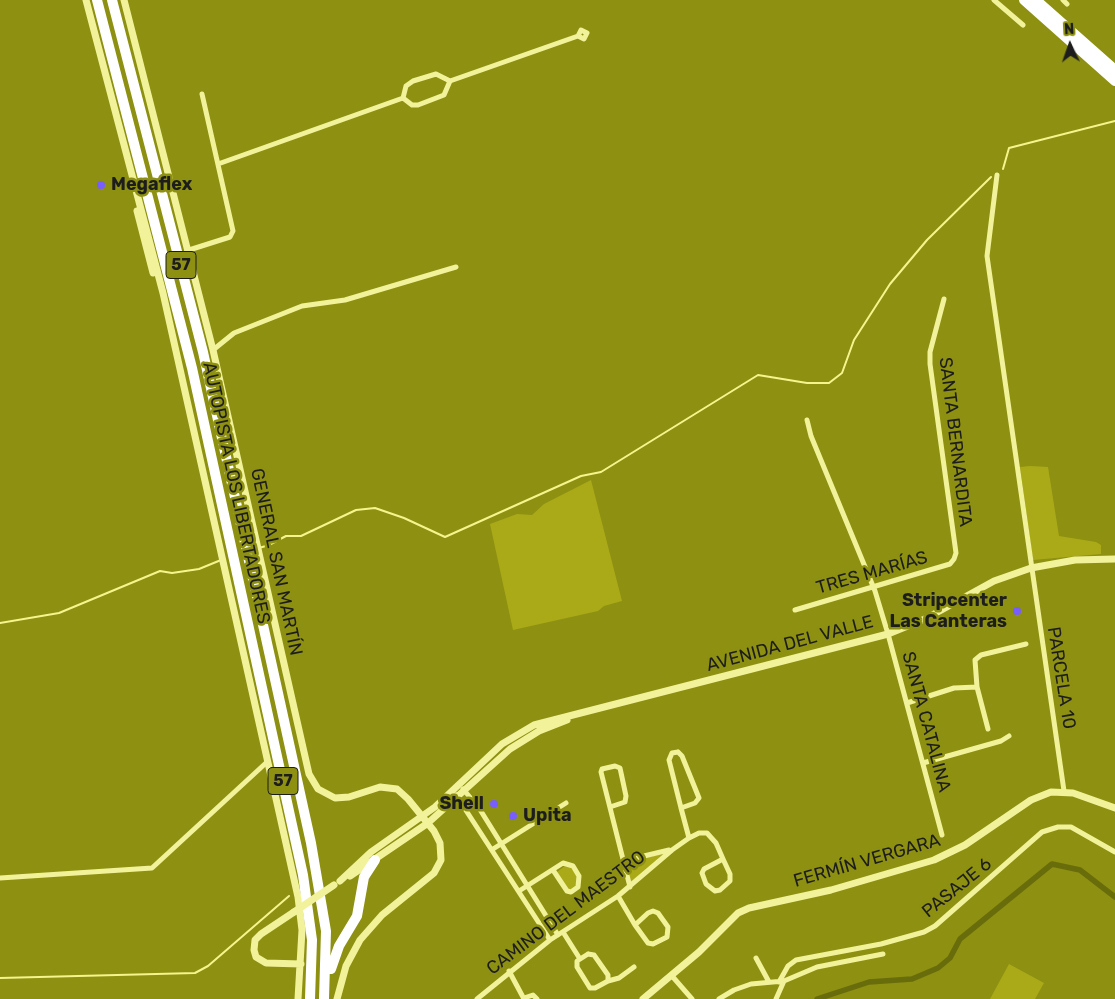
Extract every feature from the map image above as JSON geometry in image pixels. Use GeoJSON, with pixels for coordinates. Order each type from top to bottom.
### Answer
{"type":"FeatureCollection","features":[{"type":"Feature","properties":{"kind":"highway","name":"AUTOPISTA LOS LIBERTADORES"},"geometry":{"type":"LineString","coordinates":[[97,0],[182,329],[308,901],[313,952],[310,999]]}},
{"type":"Feature","properties":{"kind":"highway","name":"AUTOPISTA LOS LIBERTADORES"},"geometry":{"type":"LineString","coordinates":[[112,0],[195,320],[322,895],[327,946],[324,999]]}},
{"type":"Feature","properties":{"kind":"highway"},"geometry":{"type":"LineString","coordinates":[[1024,0],[1115,81]]}},
{"type":"Feature","properties":{"kind":"highway"},"geometry":{"type":"LineString","coordinates":[[1036,0],[1115,70]]}},
{"type":"Feature","properties":{"kind":"highway"},"geometry":{"type":"LineString","coordinates":[[324,999],[335,953],[357,916],[364,877],[375,860]]}},
{"type":"Feature","properties":{"kind":"street"},"geometry":{"type":"LineString","coordinates":[[86,0],[168,318],[300,905],[301,964],[298,999]]}},
{"type":"Feature","properties":{"kind":"street","name":"GENERAL SAN MARTÍN"},"geometry":{"type":"LineString","coordinates":[[124,0],[213,350],[306,766],[313,784],[324,794],[340,798],[354,796],[376,787],[393,788],[406,796],[428,823],[440,843],[441,856],[438,867],[427,880],[382,915],[364,934],[346,966],[337,999]]}},
{"type":"Feature","properties":{"kind":"street"},"geometry":{"type":"LineString","coordinates":[[994,0],[1023,25]]}},
{"type":"Feature","properties":{"kind":"street"},"geometry":{"type":"LineString","coordinates":[[403,98],[406,86],[413,81],[436,74],[450,81],[578,36]]}},
{"type":"Feature","properties":{"kind":"street"},"geometry":{"type":"LineString","coordinates":[[403,98],[414,105],[434,99],[446,94],[450,81]]}},
{"type":"Feature","properties":{"kind":"street"},"geometry":{"type":"LineString","coordinates":[[189,250],[230,236],[233,233],[202,94]]}},
{"type":"Feature","properties":{"kind":"street"},"geometry":{"type":"LineString","coordinates":[[218,164],[403,98]]}},
{"type":"Feature","properties":{"kind":"street","name":"PARCELA 10"},"geometry":{"type":"LineString","coordinates":[[997,175],[987,256],[1064,791]]}},
{"type":"Feature","properties":{"kind":"street"},"geometry":{"type":"LineString","coordinates":[[213,350],[234,333],[302,306],[344,300],[456,267]]}},
{"type":"Feature","properties":{"kind":"street","name":"SANTA BERNARDITA"},"geometry":{"type":"LineString","coordinates":[[944,299],[930,352],[930,364],[956,552],[954,559]]}},
{"type":"Feature","properties":{"kind":"street","name":"SANTA CATALINA"},"geometry":{"type":"LineString","coordinates":[[807,420],[811,436],[873,587],[888,634],[942,835]]}},
{"type":"Feature","properties":{"kind":"street","name":"TRES MARÍAS"},"geometry":{"type":"LineString","coordinates":[[795,610],[950,564],[954,559]]}},
{"type":"Feature","properties":{"kind":"street","name":"AVENIDA DEL VALLE"},"geometry":{"type":"LineString","coordinates":[[337,883],[371,852],[422,816],[453,791],[502,744],[518,733],[543,722],[581,714],[888,634],[925,619],[994,581],[1031,568],[1075,560],[1115,559]]}},
{"type":"Feature","properties":{"kind":"street"},"geometry":{"type":"LineString","coordinates":[[988,729],[976,687],[975,664],[978,657],[1026,644]]}},
{"type":"Feature","properties":{"kind":"street"},"geometry":{"type":"LineString","coordinates":[[907,703],[951,689],[976,687]]}},
{"type":"Feature","properties":{"kind":"street","name":"AVENIDA DEL VALLE"},"geometry":{"type":"LineString","coordinates":[[301,964],[266,963],[256,957],[254,942],[259,936],[294,912],[428,823],[517,744],[548,727],[581,714]]}},
{"type":"Feature","properties":{"kind":"street"},"geometry":{"type":"LineString","coordinates":[[923,763],[1001,741],[1009,736]]}},
{"type":"Feature","properties":{"kind":"street"},"geometry":{"type":"LineString","coordinates":[[681,808],[695,803],[699,798],[682,756],[675,752],[670,755],[669,760],[681,808],[689,838],[699,833],[707,833],[716,842],[723,858],[730,874],[730,880],[720,890],[715,891],[706,884],[702,873],[704,869],[723,858]]}},
{"type":"Feature","properties":{"kind":"street"},"geometry":{"type":"LineString","coordinates":[[0,878],[152,868],[267,762]]}},
{"type":"Feature","properties":{"kind":"street"},"geometry":{"type":"LineString","coordinates":[[610,807],[625,802],[626,796],[620,768],[615,766],[602,769],[601,772],[630,887]]}},
{"type":"Feature","properties":{"kind":"street"},"geometry":{"type":"LineString","coordinates":[[460,784],[479,808],[527,886],[580,959]]}},
{"type":"Feature","properties":{"kind":"street"},"geometry":{"type":"LineString","coordinates":[[453,791],[550,940]]}},
{"type":"Feature","properties":{"kind":"street","name":"FERMÍN VERGARA"},"geometry":{"type":"LineString","coordinates":[[643,999],[672,976],[744,910],[831,890],[934,860],[965,845],[1031,800],[1051,792],[1064,791],[1078,794],[1115,808]]}},
{"type":"Feature","properties":{"kind":"street"},"geometry":{"type":"LineString","coordinates":[[492,849],[566,803]]}},
{"type":"Feature","properties":{"kind":"street","name":"PASAJE 6"},"geometry":{"type":"LineString","coordinates":[[776,999],[788,966],[796,960],[881,944],[924,932],[935,926],[1042,832],[1058,827],[1071,827],[1115,852]]}},
{"type":"Feature","properties":{"kind":"street","name":"CAMINO DEL MAESTRO"},"geometry":{"type":"LineString","coordinates":[[477,999],[509,970],[550,940],[618,896],[689,838]]}},
{"type":"Feature","properties":{"kind":"street","name":"CAMINO DEL MAESTRO"},"geometry":{"type":"LineString","coordinates":[[624,860],[672,850]]}},
{"type":"Feature","properties":{"kind":"street"},"geometry":{"type":"LineString","coordinates":[[519,891],[563,863],[573,866],[579,876],[578,887],[571,892],[567,891],[553,870]]}},
{"type":"Feature","properties":{"kind":"street"},"geometry":{"type":"LineString","coordinates":[[618,896],[635,925],[648,942],[653,944],[667,937],[668,927],[658,912],[653,911],[635,925]]}},
{"type":"Feature","properties":{"kind":"street"},"geometry":{"type":"LineString","coordinates":[[608,981],[608,975],[594,955],[588,954],[577,961],[577,967],[590,988],[595,988],[619,978],[634,967]]}},
{"type":"Feature","properties":{"kind":"street"},"geometry":{"type":"LineString","coordinates":[[718,999],[743,986],[781,981],[817,967],[883,954]]}},
{"type":"Feature","properties":{"kind":"street"},"geometry":{"type":"LineString","coordinates":[[756,958],[769,982]]}},
{"type":"Feature","properties":{"kind":"street"},"geometry":{"type":"LineString","coordinates":[[509,970],[524,999],[533,995],[537,999]]}},
{"type":"Feature","properties":{"kind":"street"},"geometry":{"type":"LineString","coordinates":[[672,976],[692,999]]}},
{"type":"Feature","properties":{"kind":"shaded area"},"geometry":{"type":"Polygon","coordinates":[[[1020,467],[1048,467],[1059,536],[1096,542],[1101,545],[1101,554],[1033,560],[1020,467]]]}},
{"type":"Feature","properties":{"kind":"shaded area"},"geometry":{"type":"Polygon","coordinates":[[[591,480],[622,601],[604,606],[598,611],[513,630],[490,524],[517,514],[532,515],[544,504],[591,480]]]}},
{"type":"Feature","properties":{"kind":"shaded area"},"geometry":{"type":"Polygon","coordinates":[[[663,854],[631,882],[626,862],[663,854]]]}},
{"type":"Feature","properties":{"kind":"shaded area"},"geometry":{"type":"Polygon","coordinates":[[[565,866],[571,867],[577,876],[577,884],[572,890],[568,889],[557,872],[565,866]]]}},
{"type":"Feature","properties":{"kind":"shaded area"},"geometry":{"type":"Polygon","coordinates":[[[1009,964],[1044,983],[1035,999],[990,999],[1009,964]]]}},
{"type":"Feature","properties":{"kind":"waterway"},"geometry":{"type":"LineString","coordinates":[[1003,169],[1009,148],[1115,121]]}},
{"type":"Feature","properties":{"kind":"waterway"},"geometry":{"type":"LineString","coordinates":[[249,551],[269,545],[286,536],[301,536],[356,510],[375,508],[404,518],[445,537],[581,476],[601,472],[758,375],[807,383],[829,383],[842,373],[854,340],[890,284],[927,240],[991,177]]}},
{"type":"Feature","properties":{"kind":"waterway"},"geometry":{"type":"LineString","coordinates":[[0,623],[59,613],[160,571],[172,573],[199,569],[221,560]]}},
{"type":"Feature","properties":{"kind":"waterway"},"geometry":{"type":"LineString","coordinates":[[817,999],[869,982],[912,979],[938,968],[950,958],[960,939],[1052,864],[1080,870],[1115,897]]}},
{"type":"Feature","properties":{"kind":"waterway"},"geometry":{"type":"LineString","coordinates":[[0,978],[195,973],[208,966],[289,896]]}},
{"type":"Feature","properties":{"kind":"place","name":"Megaflex"},"geometry":{"type":"Point","coordinates":[101,185]}},
{"type":"Feature","properties":{"kind":"place","name":"Stripcenter Las Canteras"},"geometry":{"type":"Point","coordinates":[1017,611]}},
{"type":"Feature","properties":{"kind":"place","name":"Shell"},"geometry":{"type":"Point","coordinates":[494,804]}},
{"type":"Feature","properties":{"kind":"place","name":"Upita"},"geometry":{"type":"Point","coordinates":[513,816]}}]}
